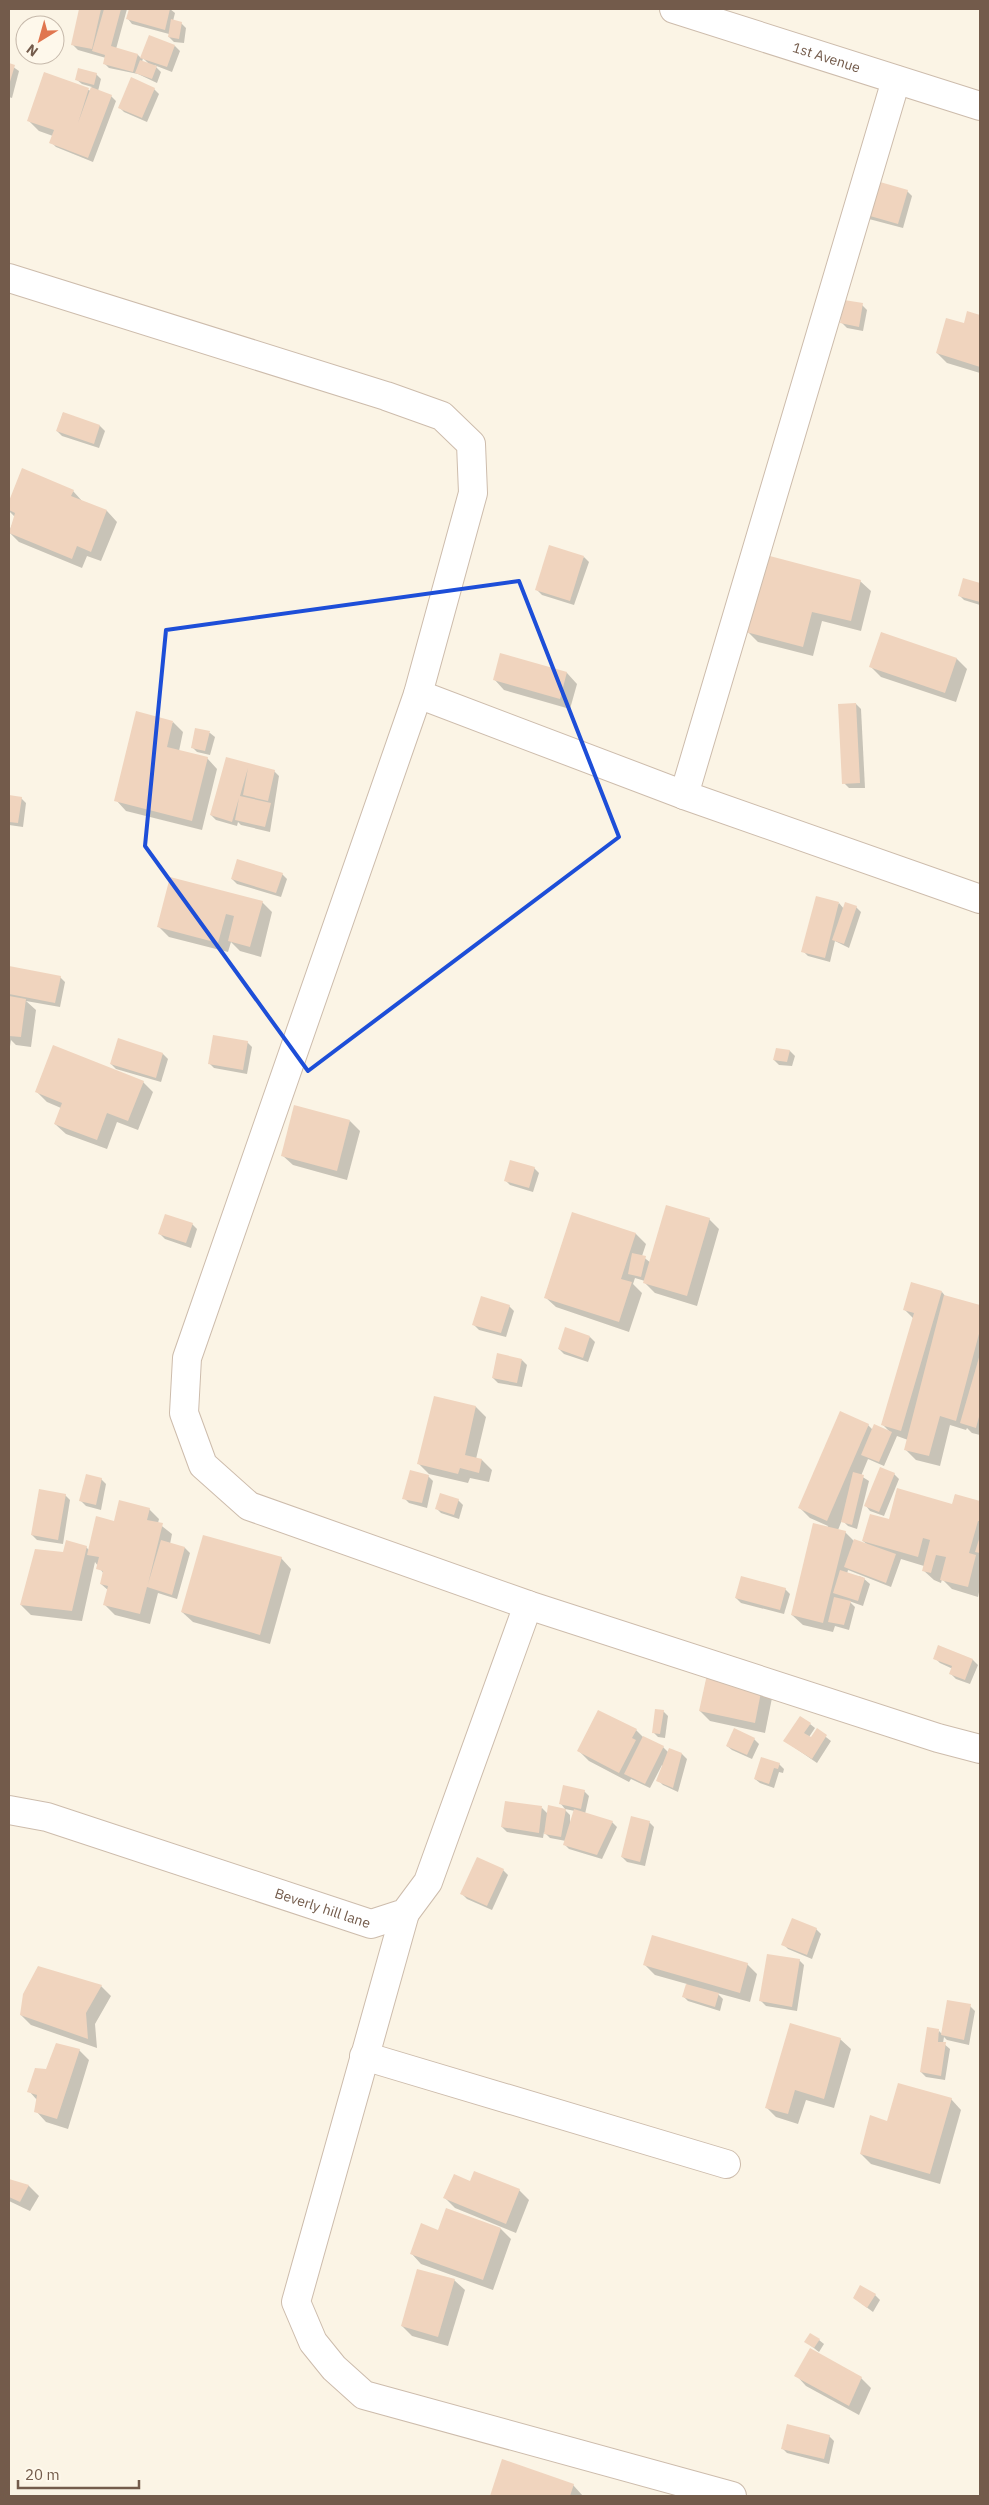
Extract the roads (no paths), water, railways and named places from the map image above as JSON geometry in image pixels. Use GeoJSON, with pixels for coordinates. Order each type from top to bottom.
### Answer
{"type":"FeatureCollection","features":[{"type":"Feature","properties":{"kind":"street","name":"1st Avenue"},"geometry":{"type":"LineString","coordinates":[[674,9],[980,106]]}},
{"type":"Feature","properties":{"kind":"street"},"geometry":{"type":"LineString","coordinates":[[684,795],[896,80]]}},
{"type":"Feature","properties":{"kind":"street"},"geometry":{"type":"LineString","coordinates":[[9,278],[386,396],[442,416],[471,444],[473,493],[418,694],[187,1358],[184,1413],[203,1465],[249,1506],[528,1605],[938,1738],[980,1749]]}},
{"type":"Feature","properties":{"kind":"street"},"geometry":{"type":"LineString","coordinates":[[418,694],[684,795],[980,899]]}},
{"type":"Feature","properties":{"kind":"street"},"geometry":{"type":"LineString","coordinates":[[528,1605],[428,1882],[405,1913],[296,2302],[313,2342],[334,2368],[364,2395],[732,2496]]}},
{"type":"Feature","properties":{"kind":"street","name":"Beverly hill lane"},"geometry":{"type":"LineString","coordinates":[[9,1810],[47,1817],[371,1924],[405,1913]]}},
{"type":"Feature","properties":{"kind":"street"},"geometry":{"type":"LineString","coordinates":[[364,2056],[726,2164]]}}]}
